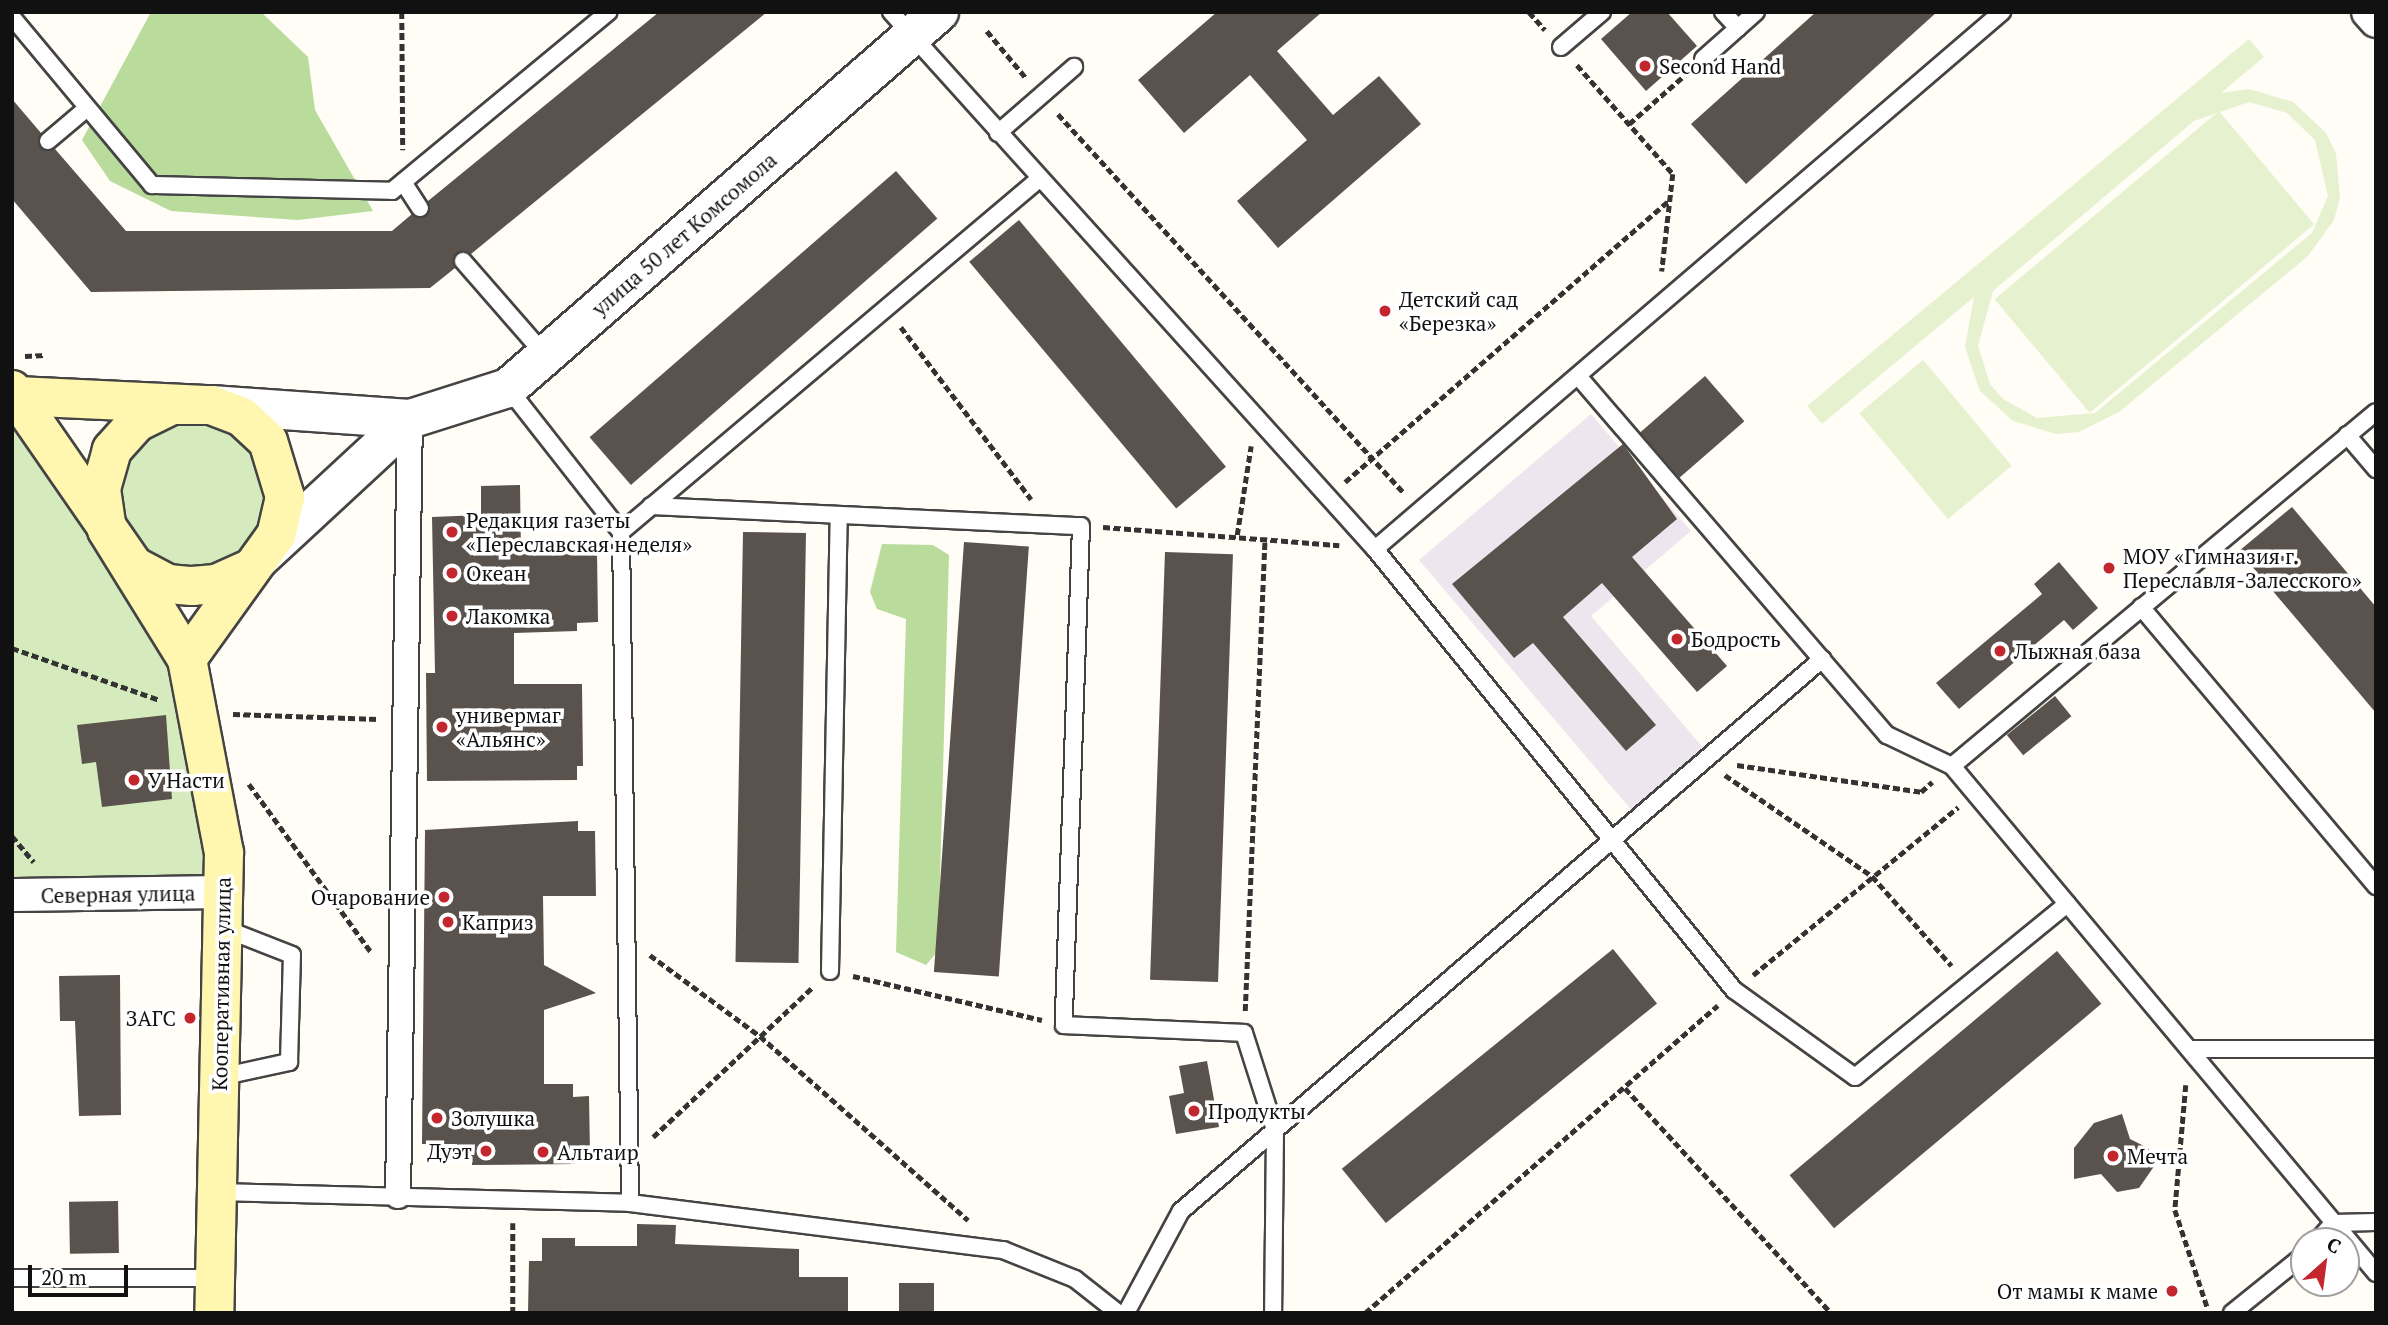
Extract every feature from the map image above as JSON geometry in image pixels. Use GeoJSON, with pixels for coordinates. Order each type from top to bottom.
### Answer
{"type":"FeatureCollection","features":[{"type":"Feature","properties":{"kind":"main road"},"geometry":{"type":"LineString","coordinates":[[15,393],[211,405],[250,425],[268,441],[282,471],[285,497],[276,536],[249,569],[187,659],[107,530],[15,393]]}},
{"type":"Feature","properties":{"kind":"main road"},"geometry":{"type":"LineString","coordinates":[[211,405],[172,405],[137,422],[112,450],[101,489],[107,530],[134,566],[168,584],[216,584],[249,569]]}},
{"type":"Feature","properties":{"kind":"main road","name":"Кооперативная улица"},"geometry":{"type":"LineString","coordinates":[[187,659],[224,853],[215,1295]]}},
{"type":"Feature","properties":{"kind":"street"},"geometry":{"type":"LineString","coordinates":[[2368,12],[2376,21]]}},
{"type":"Feature","properties":{"kind":"street","name":"улица 50 лет Комсомола"},"geometry":{"type":"LineString","coordinates":[[410,419],[508,388],[914,20]]}},
{"type":"Feature","properties":{"kind":"street"},"geometry":{"type":"LineString","coordinates":[[211,405],[410,419]]}},
{"type":"Feature","properties":{"kind":"street"},"geometry":{"type":"LineString","coordinates":[[249,569],[410,419]]}},
{"type":"Feature","properties":{"kind":"street"},"geometry":{"type":"LineString","coordinates":[[398,1196],[410,419]]}},
{"type":"Feature","properties":{"kind":"street","name":"Северная улица"},"geometry":{"type":"LineString","coordinates":[[12,895],[223,910]]}},
{"type":"Feature","properties":{"kind":"lane"},"geometry":{"type":"LineString","coordinates":[[12,18],[152,185],[392,191],[608,12]]}},
{"type":"Feature","properties":{"kind":"lane"},"geometry":{"type":"LineString","coordinates":[[1561,47],[1602,12]]}},
{"type":"Feature","properties":{"kind":"lane"},"geometry":{"type":"LineString","coordinates":[[1723,12],[1738,28]]}},
{"type":"Feature","properties":{"kind":"lane"},"geometry":{"type":"LineString","coordinates":[[1703,59],[1756,12]]}},
{"type":"Feature","properties":{"kind":"lane"},"geometry":{"type":"LineString","coordinates":[[1375,549],[2002,12]]}},
{"type":"Feature","properties":{"kind":"lane"},"geometry":{"type":"LineString","coordinates":[[914,20],[998,133],[1375,549],[1734,990],[1855,1077],[2067,904]]}},
{"type":"Feature","properties":{"kind":"lane"},"geometry":{"type":"LineString","coordinates":[[998,133],[1074,67]]}},
{"type":"Feature","properties":{"kind":"lane"},"geometry":{"type":"LineString","coordinates":[[48,141],[87,108]]}},
{"type":"Feature","properties":{"kind":"lane"},"geometry":{"type":"LineString","coordinates":[[621,532],[1039,179]]}},
{"type":"Feature","properties":{"kind":"lane"},"geometry":{"type":"LineString","coordinates":[[403,182],[420,208]]}},
{"type":"Feature","properties":{"kind":"lane"},"geometry":{"type":"LineString","coordinates":[[463,261],[545,355]]}},
{"type":"Feature","properties":{"kind":"lane"},"geometry":{"type":"LineString","coordinates":[[1578,376],[1886,735],[1952,766],[2376,1273]]}},
{"type":"Feature","properties":{"kind":"lane"},"geometry":{"type":"LineString","coordinates":[[508,388],[621,532],[630,1203]]}},
{"type":"Feature","properties":{"kind":"lane"},"geometry":{"type":"LineString","coordinates":[[1952,766],[2376,412]]}},
{"type":"Feature","properties":{"kind":"lane"},"geometry":{"type":"LineString","coordinates":[[2347,435],[2376,469]]}},
{"type":"Feature","properties":{"kind":"lane"},"geometry":{"type":"LineString","coordinates":[[652,506],[1082,526],[1064,1025],[1244,1033],[1275,1130],[1273,1313]]}},
{"type":"Feature","properties":{"kind":"lane"},"geometry":{"type":"LineString","coordinates":[[830,971],[839,516]]}},
{"type":"Feature","properties":{"kind":"lane"},"geometry":{"type":"LineString","coordinates":[[2141,607],[2376,886]]}},
{"type":"Feature","properties":{"kind":"lane"},"geometry":{"type":"LineString","coordinates":[[1126,1313],[1181,1212],[1822,659]]}},
{"type":"Feature","properties":{"kind":"lane"},"geometry":{"type":"LineString","coordinates":[[219,1077],[289,1062],[292,955],[223,910]]}},
{"type":"Feature","properties":{"kind":"lane"},"geometry":{"type":"LineString","coordinates":[[2189,1049],[2376,1049]]}},
{"type":"Feature","properties":{"kind":"lane"},"geometry":{"type":"LineString","coordinates":[[217,1192],[513,1196],[630,1203],[1003,1251],[1074,1279],[1118,1313]]}},
{"type":"Feature","properties":{"kind":"lane"},"geometry":{"type":"LineString","coordinates":[[2329,1227],[2333,1223],[2376,1222]]}},
{"type":"Feature","properties":{"kind":"lane"},"geometry":{"type":"LineString","coordinates":[[2232,1313],[2290,1266]]}},
{"type":"Feature","properties":{"kind":"lane"},"geometry":{"type":"LineString","coordinates":[[12,1278],[215,1295]]}},
{"type":"Feature","properties":{"kind":"path"},"geometry":{"type":"LineString","coordinates":[[402,12],[403,182]]}},
{"type":"Feature","properties":{"kind":"path"},"geometry":{"type":"LineString","coordinates":[[1529,12],[1673,174],[1658,307]]}},
{"type":"Feature","properties":{"kind":"path"},"geometry":{"type":"LineString","coordinates":[[987,31],[1040,95],[1421,511]]}},
{"type":"Feature","properties":{"kind":"path"},"geometry":{"type":"LineString","coordinates":[[1629,124],[1703,59]]}},
{"type":"Feature","properties":{"kind":"path"},"geometry":{"type":"LineString","coordinates":[[1329,498],[1371,456],[1669,200]]}},
{"type":"Feature","properties":{"kind":"path"},"geometry":{"type":"LineString","coordinates":[[887,308],[1050,525]]}},
{"type":"Feature","properties":{"kind":"path"},"geometry":{"type":"LineString","coordinates":[[1237,535],[1255,417]]}},
{"type":"Feature","properties":{"kind":"path"},"geometry":{"type":"LineString","coordinates":[[1082,526],[1265,537],[1375,549]]}},
{"type":"Feature","properties":{"kind":"path"},"geometry":{"type":"LineString","coordinates":[[1244,1033],[1265,537]]}},
{"type":"Feature","properties":{"kind":"path"},"geometry":{"type":"LineString","coordinates":[[12,648],[197,713],[406,719]]}},
{"type":"Feature","properties":{"kind":"path"},"geometry":{"type":"LineString","coordinates":[[1704,760],[1921,792],[1952,766]]}},
{"type":"Feature","properties":{"kind":"path"},"geometry":{"type":"LineString","coordinates":[[1704,760],[1872,876],[1967,983]]}},
{"type":"Feature","properties":{"kind":"path"},"geometry":{"type":"LineString","coordinates":[[245,778],[403,996]]}},
{"type":"Feature","properties":{"kind":"path"},"geometry":{"type":"LineString","coordinates":[[1365,1313],[1734,990],[1975,793]]}},
{"type":"Feature","properties":{"kind":"path"},"geometry":{"type":"LineString","coordinates":[[627,938],[761,1036],[1003,1251]]}},
{"type":"Feature","properties":{"kind":"path"},"geometry":{"type":"LineString","coordinates":[[630,1159],[830,971],[1064,1025]]}},
{"type":"Feature","properties":{"kind":"path"},"geometry":{"type":"LineString","coordinates":[[2189,1049],[2175,1210],[2209,1313]]}},
{"type":"Feature","properties":{"kind":"path"},"geometry":{"type":"LineString","coordinates":[[1625,1088],[1831,1313]]}},
{"type":"Feature","properties":{"kind":"path"},"geometry":{"type":"LineString","coordinates":[[513,1196],[513,1313]]}},
{"type":"Feature","properties":{"kind":"shaded area"},"geometry":{"type":"Polygon","coordinates":[[[1591,414],[1691,531],[1591,616],[1706,751],[1633,812],[1419,560],[1591,414]]]}},
{"type":"Feature","properties":{"kind":"green space"},"geometry":{"type":"Polygon","coordinates":[[[151,12],[261,12],[308,57],[315,110],[373,211],[298,220],[171,211],[110,181],[82,140],[151,12]]]}},
{"type":"Feature","properties":{"kind":"green space"},"geometry":{"type":"Polygon","coordinates":[[[2249,39],[2264,57],[2221,93],[2249,89],[2293,102],[2326,133],[2336,153],[2340,198],[2334,220],[2308,256],[2119,412],[2079,432],[2056,434],[2013,421],[1980,391],[1965,347],[1974,297],[1822,424],[1807,406],[2249,39]],[[2249,102],[2194,121],[1993,291],[1978,346],[1990,384],[2003,399],[2037,418],[2095,413],[2312,233],[2328,196],[2315,140],[2287,113],[2249,102]]]}},
{"type":"Feature","properties":{"kind":"green space"},"geometry":{"type":"Polygon","coordinates":[[[2219,111],[2314,224],[2090,413],[1995,299],[2219,111]]]}},
{"type":"Feature","properties":{"kind":"green space"},"geometry":{"type":"Polygon","coordinates":[[[1923,360],[2012,466],[1948,519],[1859,413],[1923,360]]]}},
{"type":"Feature","properties":{"kind":"green space"},"geometry":{"type":"Polygon","coordinates":[[[12,413],[175,665],[210,882],[12,884],[12,413]]]}},
{"type":"Feature","properties":{"kind":"green space"},"geometry":{"type":"Polygon","coordinates":[[[146,422],[238,422],[278,496],[244,563],[170,577],[112,525],[118,452],[146,422]]]}},
{"type":"Feature","properties":{"kind":"green space"},"geometry":{"type":"Polygon","coordinates":[[[882,544],[933,545],[949,555],[938,951],[926,965],[896,952],[906,619],[877,609],[870,592],[882,544]]]}},
{"type":"Feature","properties":{"kind":"building"},"geometry":{"type":"Polygon","coordinates":[[[659,12],[767,12],[471,254],[457,253],[455,268],[430,288],[91,292],[12,199],[12,99],[41,133],[40,148],[55,149],[126,231],[392,231],[412,214],[426,216],[428,201],[659,12]]]}},
{"type":"Feature","properties":{"kind":"building"},"geometry":{"type":"Polygon","coordinates":[[[1217,12],[1322,12],[1277,51],[1333,115],[1379,76],[1421,124],[1278,248],[1237,201],[1307,140],[1250,75],[1184,133],[1138,80],[1217,12]]]}},
{"type":"Feature","properties":{"kind":"building"},"geometry":{"type":"Polygon","coordinates":[[[1632,12],[1667,12],[1697,46],[1646,91],[1601,39],[1632,12]]]}},
{"type":"Feature","properties":{"kind":"building"},"geometry":{"type":"Polygon","coordinates":[[[1816,12],[1937,12],[1746,184],[1691,124],[1816,12]]]}},
{"type":"Feature","properties":{"kind":"building"},"geometry":{"type":"Polygon","coordinates":[[[896,171],[937,219],[631,485],[590,437],[896,171]]]}},
{"type":"Feature","properties":{"kind":"building"},"geometry":{"type":"Polygon","coordinates":[[[1019,220],[1226,467],[1176,508],[969,262],[1019,220]]]}},
{"type":"Feature","properties":{"kind":"building"},"geometry":{"type":"Polygon","coordinates":[[[1705,376],[1744,421],[1679,478],[1640,432],[1705,376]]]}},
{"type":"Feature","properties":{"kind":"building"},"geometry":{"type":"Polygon","coordinates":[[[1623,444],[1677,519],[1632,557],[1727,666],[1697,692],[1602,583],[1563,617],[1656,725],[1626,751],[1533,643],[1514,658],[1452,584],[1623,444]]]}},
{"type":"Feature","properties":{"kind":"building"},"geometry":{"type":"Polygon","coordinates":[[[520,485],[521,554],[597,552],[598,622],[577,623],[577,631],[514,633],[514,684],[582,684],[583,766],[577,766],[577,780],[427,781],[426,673],[435,673],[432,517],[481,515],[481,486],[520,485]]]}},
{"type":"Feature","properties":{"kind":"building"},"geometry":{"type":"Polygon","coordinates":[[[2292,507],[2376,607],[2376,713],[2239,551],[2292,507]]]}},
{"type":"Feature","properties":{"kind":"building"},"geometry":{"type":"Polygon","coordinates":[[[743,532],[806,533],[798,963],[735,962],[743,532]]]}},
{"type":"Feature","properties":{"kind":"building"},"geometry":{"type":"Polygon","coordinates":[[[964,542],[1029,547],[999,976],[934,972],[964,542]]]}},
{"type":"Feature","properties":{"kind":"building"},"geometry":{"type":"Polygon","coordinates":[[[1165,552],[1233,554],[1218,982],[1150,980],[1165,552]]]}},
{"type":"Feature","properties":{"kind":"building","name":"Лыжная база"},"geometry":{"type":"Polygon","coordinates":[[[2059,562],[2098,608],[2073,630],[2064,620],[1959,709],[1936,683],[2042,594],[2034,584],[2059,562]]]}},
{"type":"Feature","properties":{"kind":"building"},"geometry":{"type":"Polygon","coordinates":[[[2055,696],[2071,716],[2023,755],[2007,735],[2055,696]]]}},
{"type":"Feature","properties":{"kind":"building"},"geometry":{"type":"Polygon","coordinates":[[[166,715],[172,799],[102,807],[96,762],[82,764],[77,725],[166,715]]]}},
{"type":"Feature","properties":{"kind":"building"},"geometry":{"type":"Polygon","coordinates":[[[578,821],[578,831],[595,831],[596,896],[543,896],[544,965],[596,993],[544,1010],[544,1084],[573,1084],[573,1097],[589,1096],[590,1153],[575,1153],[575,1164],[472,1165],[472,1156],[457,1156],[457,1144],[422,1144],[425,830],[578,821]]]}},
{"type":"Feature","properties":{"kind":"building"},"geometry":{"type":"Polygon","coordinates":[[[1613,949],[1657,1003],[1386,1223],[1342,1169],[1613,949]]]}},
{"type":"Feature","properties":{"kind":"building"},"geometry":{"type":"Polygon","coordinates":[[[2057,951],[2101,1004],[1834,1228],[1790,1175],[2057,951]]]}},
{"type":"Feature","properties":{"kind":"building"},"geometry":{"type":"Polygon","coordinates":[[[120,975],[121,1115],[79,1116],[75,1021],[60,1021],[59,976],[120,975]]]}},
{"type":"Feature","properties":{"kind":"building","name":"Продукты"},"geometry":{"type":"Polygon","coordinates":[[[1207,1061],[1219,1127],[1176,1134],[1169,1096],[1184,1093],[1179,1066],[1207,1061]]]}},
{"type":"Feature","properties":{"kind":"building","name":"Мечта"},"geometry":{"type":"Polygon","coordinates":[[[2122,1114],[2130,1139],[2148,1148],[2155,1165],[2139,1188],[2117,1192],[2101,1174],[2074,1179],[2074,1148],[2094,1123],[2122,1114]]]}},
{"type":"Feature","properties":{"kind":"building"},"geometry":{"type":"Polygon","coordinates":[[[118,1201],[119,1253],[70,1254],[69,1202],[118,1201]]]}},
{"type":"Feature","properties":{"kind":"building"},"geometry":{"type":"Polygon","coordinates":[[[637,1224],[676,1225],[675,1244],[799,1249],[799,1277],[848,1277],[848,1313],[528,1313],[529,1261],[542,1261],[542,1238],[575,1238],[575,1246],[637,1246],[637,1224]]]}},
{"type":"Feature","properties":{"kind":"building"},"geometry":{"type":"Polygon","coordinates":[[[899,1283],[934,1283],[934,1313],[899,1313],[899,1283]]]}},
{"type":"Feature","properties":{"kind":"place","name":"Second Hand"},"geometry":{"type":"Point","coordinates":[1645,66]}},
{"type":"Feature","properties":{"kind":"place","name":"Детский сад «Березка»"},"geometry":{"type":"Point","coordinates":[1385,311]}},
{"type":"Feature","properties":{"kind":"place","name":"Редакция газеты «Переславская неделя»"},"geometry":{"type":"Point","coordinates":[452,532]}},
{"type":"Feature","properties":{"kind":"place","name":"МОУ «Гимназия г. Переславля-Залесского»"},"geometry":{"type":"Point","coordinates":[2109,568]}},
{"type":"Feature","properties":{"kind":"place","name":"Океан"},"geometry":{"type":"Point","coordinates":[452,573]}},
{"type":"Feature","properties":{"kind":"place","name":"Лакомка"},"geometry":{"type":"Point","coordinates":[452,616]}},
{"type":"Feature","properties":{"kind":"place","name":"Бодрость"},"geometry":{"type":"Point","coordinates":[1677,639]}},
{"type":"Feature","properties":{"kind":"place","name":"Лыжная база"},"geometry":{"type":"Point","coordinates":[2000,651]}},
{"type":"Feature","properties":{"kind":"place","name":"универмаг «Альянс»"},"geometry":{"type":"Point","coordinates":[442,727]}},
{"type":"Feature","properties":{"kind":"place","name":"У Насти"},"geometry":{"type":"Point","coordinates":[134,780]}},
{"type":"Feature","properties":{"kind":"place","name":"Очарование"},"geometry":{"type":"Point","coordinates":[444,897]}},
{"type":"Feature","properties":{"kind":"place","name":"Каприз"},"geometry":{"type":"Point","coordinates":[448,922]}},
{"type":"Feature","properties":{"kind":"place","name":"ЗАГС"},"geometry":{"type":"Point","coordinates":[190,1018]}},
{"type":"Feature","properties":{"kind":"place","name":"Продукты"},"geometry":{"type":"Point","coordinates":[1194,1111]}},
{"type":"Feature","properties":{"kind":"place","name":"Золушка"},"geometry":{"type":"Point","coordinates":[437,1118]}},
{"type":"Feature","properties":{"kind":"place","name":"Дуэт"},"geometry":{"type":"Point","coordinates":[486,1151]}},
{"type":"Feature","properties":{"kind":"place","name":"Альтаир"},"geometry":{"type":"Point","coordinates":[543,1152]}},
{"type":"Feature","properties":{"kind":"place","name":"Мечта"},"geometry":{"type":"Point","coordinates":[2113,1156]}},
{"type":"Feature","properties":{"kind":"place","name":"От мамы к маме"},"geometry":{"type":"Point","coordinates":[2172,1291]}}]}
